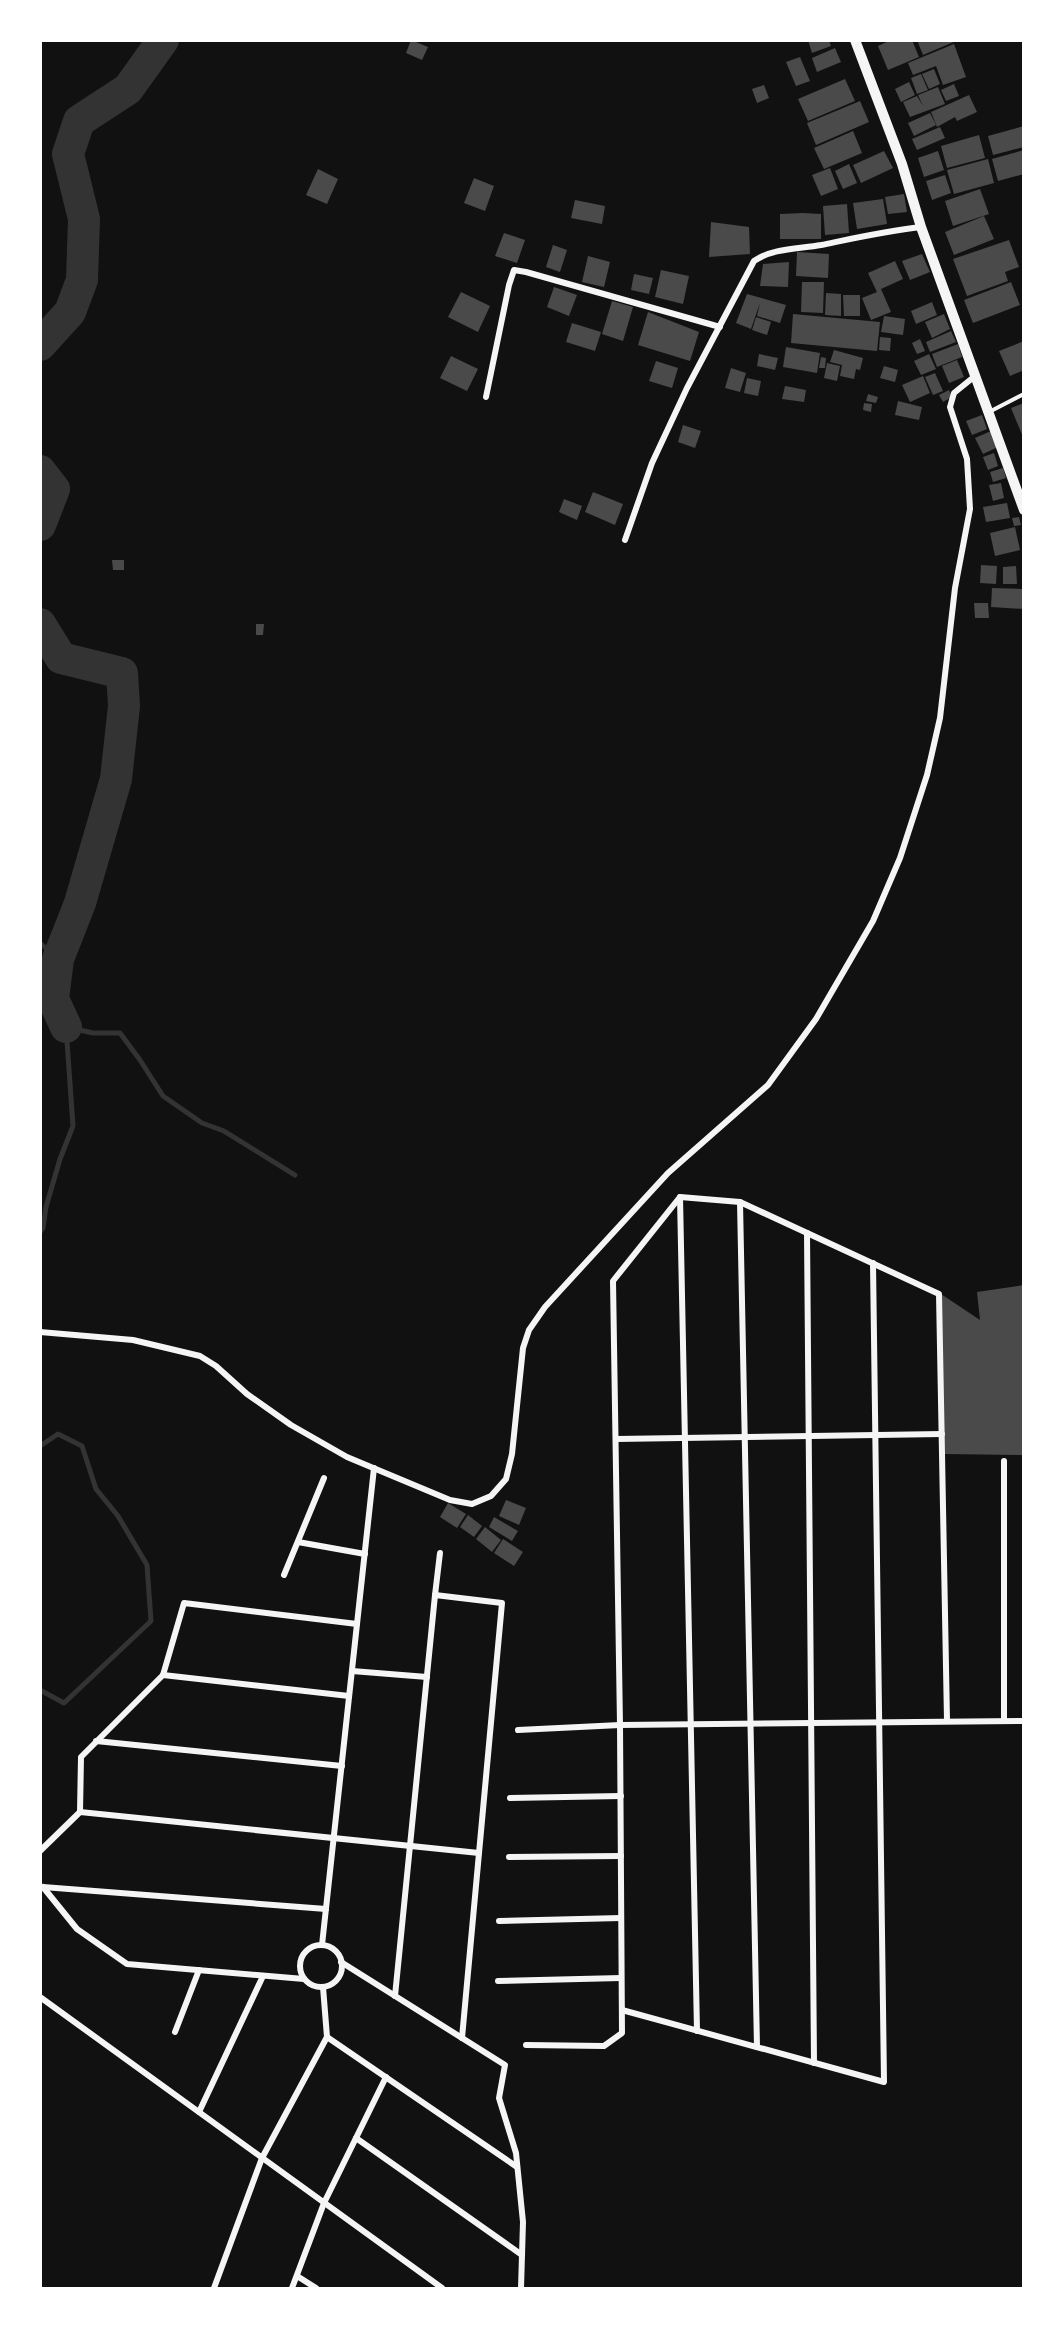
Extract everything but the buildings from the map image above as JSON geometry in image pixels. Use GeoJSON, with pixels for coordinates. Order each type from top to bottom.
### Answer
{"type":"FeatureCollection","features":[{"type":"Feature","properties":{"kind":"main road"},"geometry":{"type":"LineString","coordinates":[[855,40],[902,164],[921,227],[1023,510]]}},
{"type":"Feature","properties":{"kind":"street"},"geometry":{"type":"LineString","coordinates":[[625,540],[652,464],[687,388],[751,265],[759,257],[775,252],[819,245],[873,232],[921,227]]}},
{"type":"Feature","properties":{"kind":"street"},"geometry":{"type":"LineString","coordinates":[[486,397],[508,285],[514,270],[720,327]]}},
{"type":"Feature","properties":{"kind":"street"},"geometry":{"type":"LineString","coordinates":[[40,1332],[132,1340],[200,1356],[216,1366],[247,1394],[291,1425],[347,1457],[450,1500],[472,1504],[491,1496],[507,1479],[512,1454],[523,1348],[529,1330],[545,1307],[668,1173],[768,1085],[816,1018],[873,921],[904,848],[927,776],[940,718],[956,588],[970,509],[967,459],[950,407],[954,393],[975,376]]}},
{"type":"Feature","properties":{"kind":"street"},"geometry":{"type":"LineString","coordinates":[[680,1197],[740,1202],[939,1294],[946,1720]]}},
{"type":"Feature","properties":{"kind":"street"},"geometry":{"type":"LineString","coordinates":[[680,1197],[697,2031]]}},
{"type":"Feature","properties":{"kind":"street"},"geometry":{"type":"LineString","coordinates":[[526,2045],[604,2046],[622,2033],[621,1796],[613,1281],[680,1197]]}},
{"type":"Feature","properties":{"kind":"street"},"geometry":{"type":"LineString","coordinates":[[740,1202],[757,2047]]}},
{"type":"Feature","properties":{"kind":"street"},"geometry":{"type":"LineString","coordinates":[[807,1233],[814,2063]]}},
{"type":"Feature","properties":{"kind":"street"},"geometry":{"type":"LineString","coordinates":[[622,2010],[884,2082],[873,1263]]}},
{"type":"Feature","properties":{"kind":"street"},"geometry":{"type":"LineString","coordinates":[[616,1438],[942,1434]]}},
{"type":"Feature","properties":{"kind":"street"},"geometry":{"type":"LineString","coordinates":[[1004,1461],[1004,1720]]}},
{"type":"Feature","properties":{"kind":"street"},"geometry":{"type":"LineString","coordinates":[[322,1945],[374,1468]]}},
{"type":"Feature","properties":{"kind":"street"},"geometry":{"type":"LineString","coordinates":[[284,1575],[324,1478]]}},
{"type":"Feature","properties":{"kind":"street"},"geometry":{"type":"LineString","coordinates":[[298,1542],[364,1554]]}},
{"type":"Feature","properties":{"kind":"street"},"geometry":{"type":"LineString","coordinates":[[395,1995],[440,1553]]}},
{"type":"Feature","properties":{"kind":"street"},"geometry":{"type":"LineString","coordinates":[[435,1595],[502,1603],[462,2038]]}},
{"type":"Feature","properties":{"kind":"street"},"geometry":{"type":"LineString","coordinates":[[40,1851],[80,1812],[81,1757],[163,1675],[184,1603],[357,1624]]}},
{"type":"Feature","properties":{"kind":"street"},"geometry":{"type":"LineString","coordinates":[[352,1671],[427,1677]]}},
{"type":"Feature","properties":{"kind":"street"},"geometry":{"type":"LineString","coordinates":[[163,1675],[349,1696]]}},
{"type":"Feature","properties":{"kind":"street"},"geometry":{"type":"LineString","coordinates":[[518,1730],[620,1725],[1023,1720]]}},
{"type":"Feature","properties":{"kind":"street"},"geometry":{"type":"LineString","coordinates":[[96,1741],[342,1766]]}},
{"type":"Feature","properties":{"kind":"street"},"geometry":{"type":"LineString","coordinates":[[510,1798],[621,1796]]}},
{"type":"Feature","properties":{"kind":"street"},"geometry":{"type":"LineString","coordinates":[[80,1812],[479,1853]]}},
{"type":"Feature","properties":{"kind":"street"},"geometry":{"type":"LineString","coordinates":[[508,1857],[621,1856]]}},
{"type":"Feature","properties":{"kind":"street"},"geometry":{"type":"LineString","coordinates":[[42,1886],[326,1909]]}},
{"type":"Feature","properties":{"kind":"street"},"geometry":{"type":"LineString","coordinates":[[42,1886],[77,1929],[127,1964],[304,1979],[316,1987],[323,1987],[336,1981],[342,1968],[334,1950],[322,1945],[309,1948],[299,1966],[304,1979]]}},
{"type":"Feature","properties":{"kind":"street"},"geometry":{"type":"LineString","coordinates":[[499,1921],[621,1918]]}},
{"type":"Feature","properties":{"kind":"street"},"geometry":{"type":"LineString","coordinates":[[341,1962],[505,2065],[499,2098],[516,2153],[523,2222],[521,2289]]}},
{"type":"Feature","properties":{"kind":"street"},"geometry":{"type":"LineString","coordinates":[[175,2032],[199,1970]]}},
{"type":"Feature","properties":{"kind":"street"},"geometry":{"type":"LineString","coordinates":[[199,2112],[263,1976]]}},
{"type":"Feature","properties":{"kind":"street"},"geometry":{"type":"LineString","coordinates":[[498,1981],[621,1978]]}},
{"type":"Feature","properties":{"kind":"street"},"geometry":{"type":"LineString","coordinates":[[214,2289],[262,2158],[327,2037],[323,1987]]}},
{"type":"Feature","properties":{"kind":"street"},"geometry":{"type":"LineString","coordinates":[[40,1997],[442,2289]]}},
{"type":"Feature","properties":{"kind":"street"},"geometry":{"type":"LineString","coordinates":[[327,2037],[517,2167]]}},
{"type":"Feature","properties":{"kind":"street"},"geometry":{"type":"LineString","coordinates":[[292,2289],[324,2203],[386,2077]]}},
{"type":"Feature","properties":{"kind":"street"},"geometry":{"type":"LineString","coordinates":[[356,2138],[522,2254]]}},
{"type":"Feature","properties":{"kind":"street"},"geometry":{"type":"LineString","coordinates":[[297,2276],[316,2289]]}},
{"type":"Feature","properties":{"kind":"lane"},"geometry":{"type":"LineString","coordinates":[[989,412],[1023,394]]}},
{"type":"Feature","properties":{"kind":"waterway"},"geometry":{"type":"LineString","coordinates":[[40,345],[70,312],[82,280],[84,219],[68,154],[79,121],[128,89],[163,40]]}},
{"type":"Feature","properties":{"kind":"waterway"},"geometry":{"type":"LineString","coordinates":[[40,471],[54,489],[40,525]]}},
{"type":"Feature","properties":{"kind":"waterway"},"geometry":{"type":"LineString","coordinates":[[40,624],[61,658],[122,673],[124,706],[116,779],[80,903],[58,959],[53,999],[66,1027]]}},
{"type":"Feature","properties":{"kind":"waterway"},"geometry":{"type":"LineString","coordinates":[[40,943],[58,959]]}},
{"type":"Feature","properties":{"kind":"waterway"},"geometry":{"type":"LineString","coordinates":[[40,1232],[43,1228],[46,1207],[60,1159],[73,1126],[66,1027],[93,1033],[120,1033],[163,1096],[202,1123],[224,1131],[295,1175]]}},
{"type":"Feature","properties":{"kind":"waterway"},"geometry":{"type":"LineString","coordinates":[[40,1446],[58,1434],[82,1446],[96,1489],[118,1516],[147,1565],[151,1621],[64,1703],[40,1690]]}}]}
